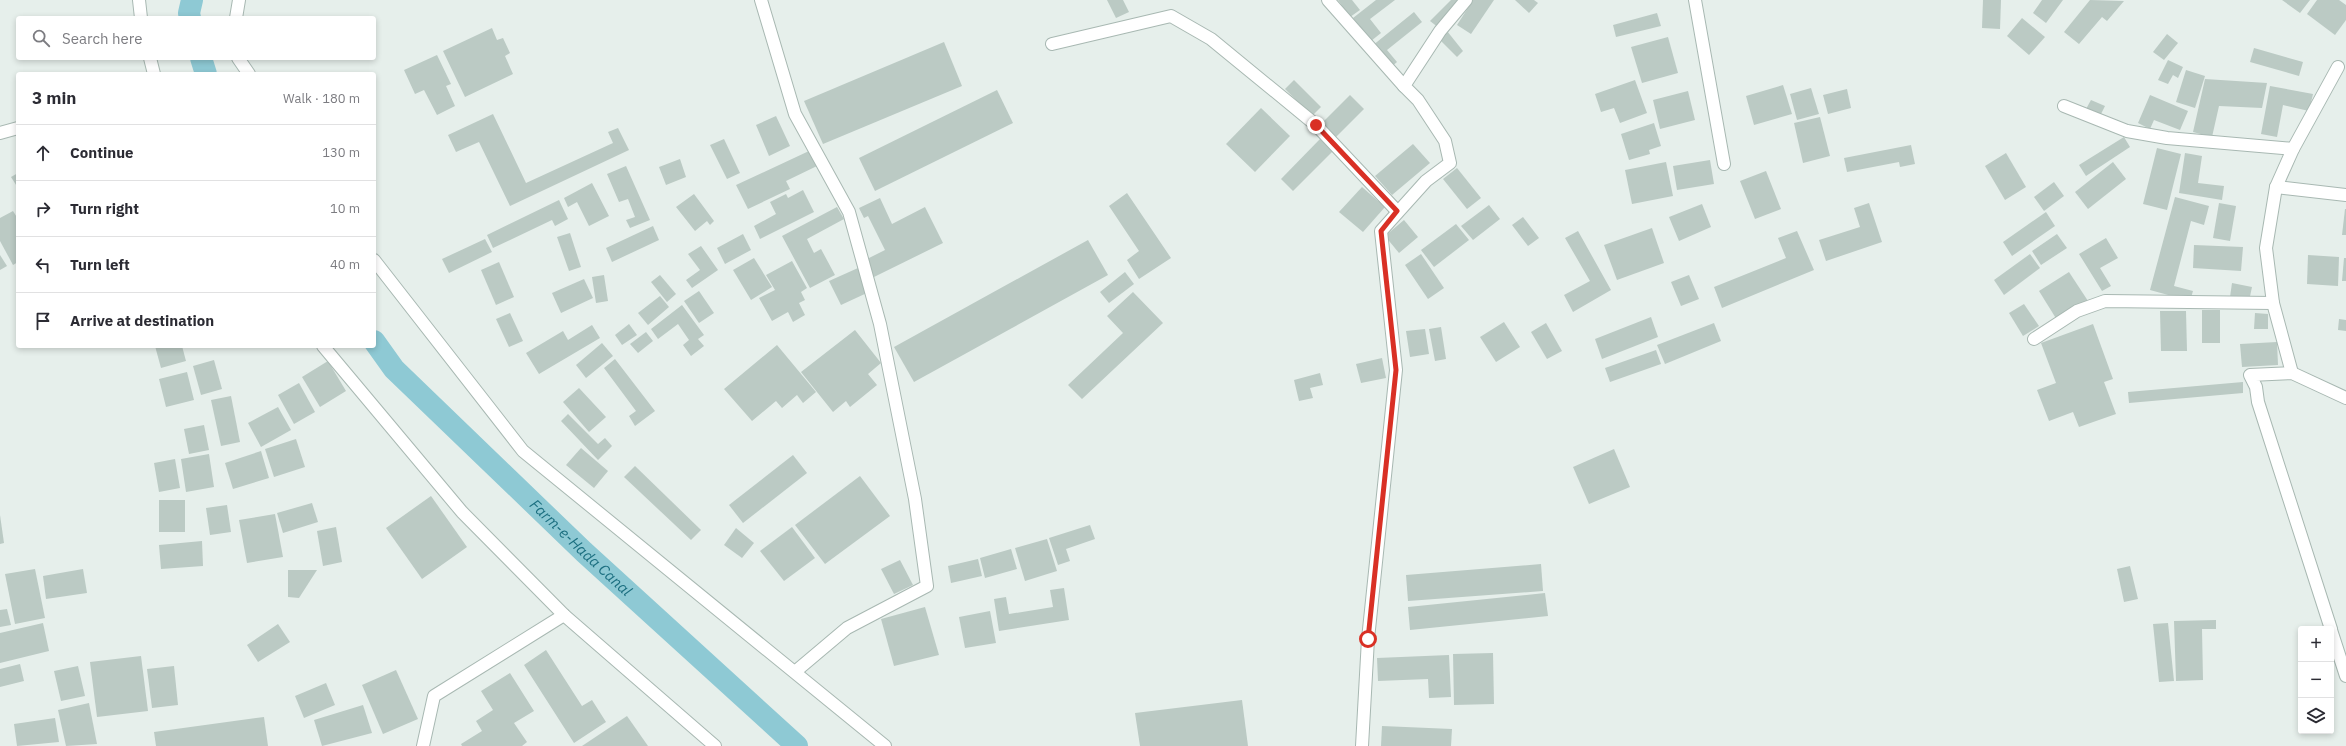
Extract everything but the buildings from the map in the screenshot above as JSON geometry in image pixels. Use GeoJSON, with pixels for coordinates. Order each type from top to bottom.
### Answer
{"type":"FeatureCollection","features":[{"type":"Feature","properties":{"kind":"street"},"geometry":{"type":"LineString","coordinates":[[139,0],[141,16]]}},
{"type":"Feature","properties":{"kind":"street"},"geometry":{"type":"LineString","coordinates":[[236,16],[239,0]]}},
{"type":"Feature","properties":{"kind":"street"},"geometry":{"type":"LineString","coordinates":[[761,0],[795,114],[849,212],[880,324],[915,499],[927,586],[847,628],[796,671]]}},
{"type":"Feature","properties":{"kind":"street"},"geometry":{"type":"LineString","coordinates":[[1328,0],[1418,100],[1445,141],[1450,163],[1426,182],[1397,211],[1381,231],[1396,370],[1369,631],[1362,746]]}},
{"type":"Feature","properties":{"kind":"street"},"geometry":{"type":"LineString","coordinates":[[1404,86],[1440,31],[1466,0]]}},
{"type":"Feature","properties":{"kind":"street"},"geometry":{"type":"LineString","coordinates":[[1695,0],[1724,164]]}},
{"type":"Feature","properties":{"kind":"street"},"geometry":{"type":"LineString","coordinates":[[1052,44],[1171,16],[1211,39],[1316,125],[1397,211]]}},
{"type":"Feature","properties":{"kind":"street"},"geometry":{"type":"LineString","coordinates":[[150,60],[154,72]]}},
{"type":"Feature","properties":{"kind":"street"},"geometry":{"type":"LineString","coordinates":[[239,60],[248,72]]}},
{"type":"Feature","properties":{"kind":"street"},"geometry":{"type":"LineString","coordinates":[[2292,373],[2273,303],[2266,248],[2276,187],[2293,149],[2338,67]]}},
{"type":"Feature","properties":{"kind":"street"},"geometry":{"type":"LineString","coordinates":[[2064,106],[2127,131],[2167,138],[2293,149]]}},
{"type":"Feature","properties":{"kind":"street"},"geometry":{"type":"LineString","coordinates":[[0,133],[16,129]]}},
{"type":"Feature","properties":{"kind":"street"},"geometry":{"type":"LineString","coordinates":[[2276,187],[2346,195]]}},
{"type":"Feature","properties":{"kind":"street"},"geometry":{"type":"LineString","coordinates":[[376,263],[523,451],[796,671],[885,746]]}},
{"type":"Feature","properties":{"kind":"street"},"geometry":{"type":"LineString","coordinates":[[2034,339],[2077,311],[2105,300],[2273,303]]}},
{"type":"Feature","properties":{"kind":"street"},"geometry":{"type":"LineString","coordinates":[[325,348],[462,512],[564,615],[715,746]]}},
{"type":"Feature","properties":{"kind":"street"},"geometry":{"type":"LineString","coordinates":[[2330,626],[2258,402],[2256,387],[2250,376],[2292,373],[2346,398]]}},
{"type":"Feature","properties":{"kind":"street"},"geometry":{"type":"LineString","coordinates":[[422,746],[434,696],[564,615]]}},
{"type":"Feature","properties":{"kind":"street"},"geometry":{"type":"LineString","coordinates":[[2334,639],[2346,676]]}},
{"type":"Feature","properties":{"kind":"waterway","name":"Farm-e-Hada Canal"},"geometry":{"type":"LineString","coordinates":[[190,16],[192,0]]}},
{"type":"Feature","properties":{"kind":"waterway","name":"Farm-e-Hada Canal"},"geometry":{"type":"LineString","coordinates":[[202,60],[205,72]]}},
{"type":"Feature","properties":{"kind":"waterway","name":"Farm-e-Hada Canal"},"geometry":{"type":"LineString","coordinates":[[376,344],[394,369],[584,552],[797,746]]}},
{"type":"Feature","properties":{"kind":"route"},"geometry":{"type":"LineString","coordinates":[[1316,125],[1397,211],[1381,231],[1382,253],[1396,370],[1368,639]]}}]}
